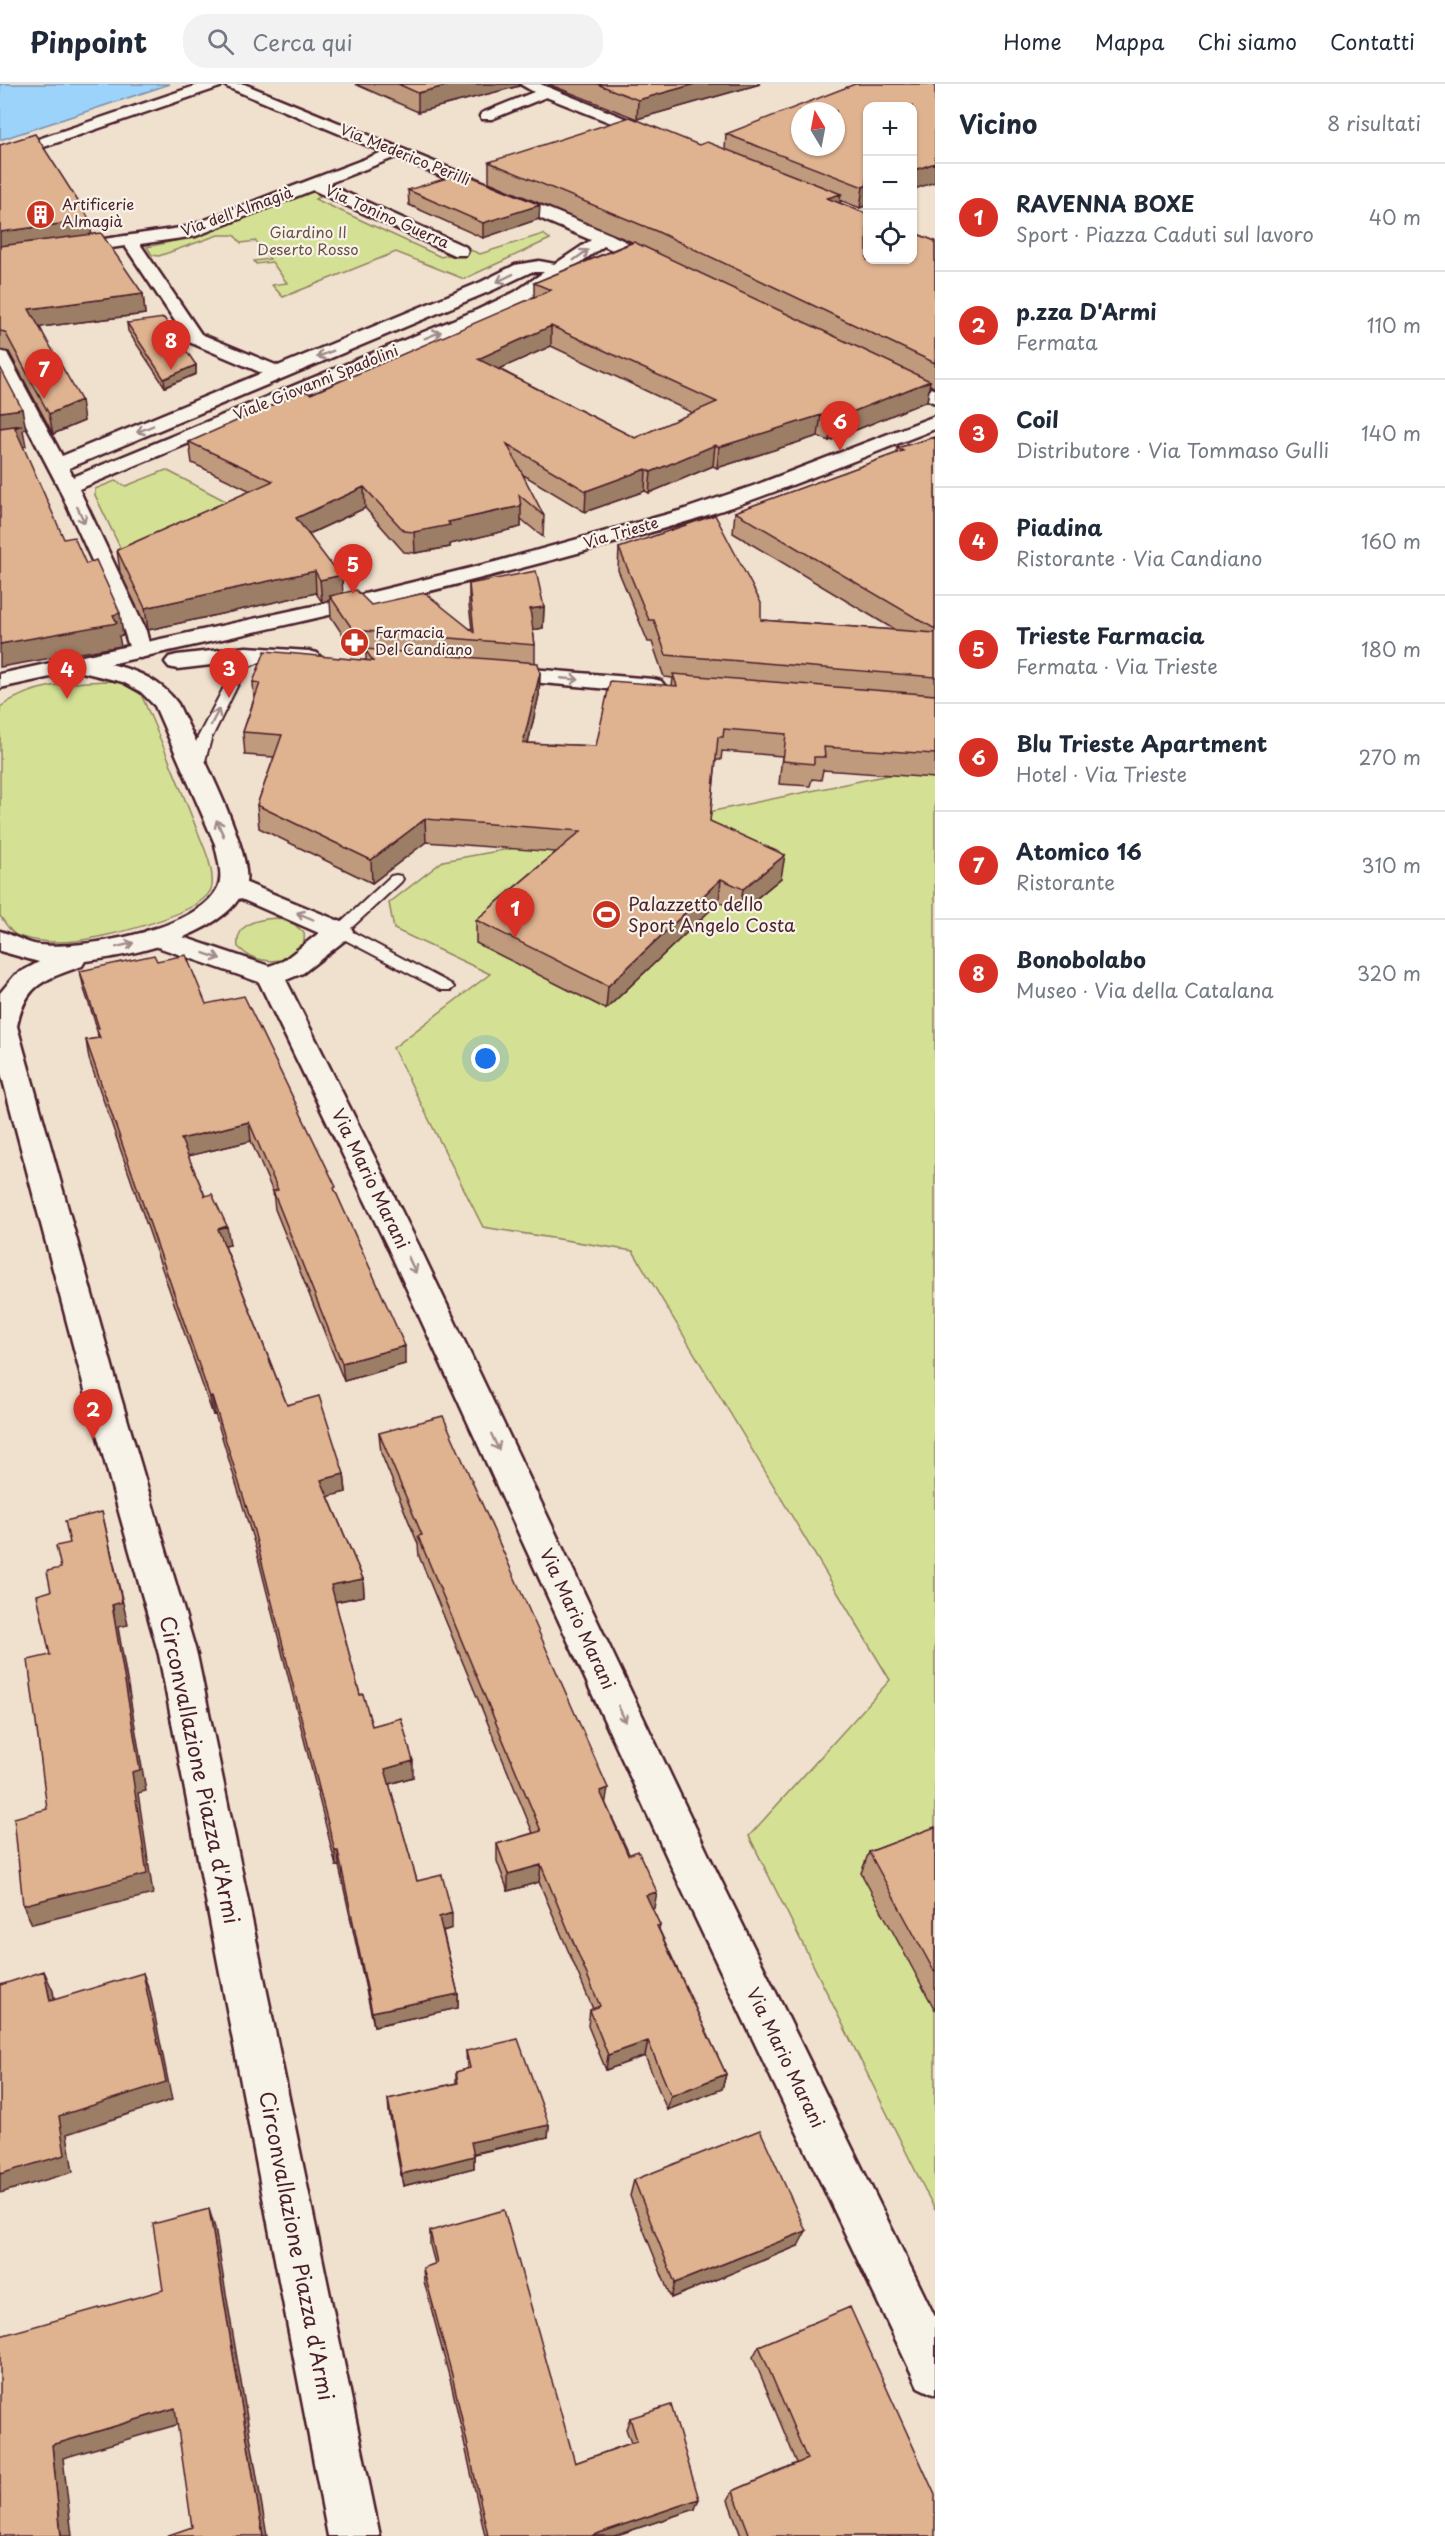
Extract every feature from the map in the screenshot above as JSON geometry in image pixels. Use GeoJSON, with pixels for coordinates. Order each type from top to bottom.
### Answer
{"type":"FeatureCollection","features":[{"type":"Feature","properties":{"kind":"street"},"geometry":{"type":"LineString","coordinates":[[0,157],[215,84]]}},
{"type":"Feature","properties":{"kind":"street"},"geometry":{"type":"LineString","coordinates":[[528,84],[675,143]]}},
{"type":"Feature","properties":{"kind":"street","name":"Via Mederico Perilli"},"geometry":{"type":"LineString","coordinates":[[234,85],[604,238],[683,277]]}},
{"type":"Feature","properties":{"kind":"street"},"geometry":{"type":"LineString","coordinates":[[487,116],[546,92]]}},
{"type":"Feature","properties":{"kind":"street"},"geometry":{"type":"LineString","coordinates":[[614,134],[634,128]]}},
{"type":"Feature","properties":{"kind":"street","name":"Via dell'Almagià"},"geometry":{"type":"LineString","coordinates":[[0,260],[190,232],[396,152]]}},
{"type":"Feature","properties":{"kind":"street"},"geometry":{"type":"LineString","coordinates":[[469,181],[492,174]]}},
{"type":"Feature","properties":{"kind":"street","name":"Via Tonino Guerra"},"geometry":{"type":"LineString","coordinates":[[313,184],[460,251]]}},
{"type":"Feature","properties":{"kind":"street","name":"Viale Giovanni Spadolini"},"geometry":{"type":"LineString","coordinates":[[56,466],[487,286],[530,265],[586,231]]}},
{"type":"Feature","properties":{"kind":"street","name":"Viale Giovanni Spadolini"},"geometry":{"type":"LineString","coordinates":[[68,486],[483,314],[521,296],[604,238]]}},
{"type":"Feature","properties":{"kind":"street"},"geometry":{"type":"LineString","coordinates":[[130,242],[195,338],[278,373]]}},
{"type":"Feature","properties":{"kind":"street"},"geometry":{"type":"LineString","coordinates":[[530,265],[547,265],[558,272]]}},
{"type":"Feature","properties":{"kind":"street"},"geometry":{"type":"LineString","coordinates":[[0,357],[8,390],[30,436],[56,466],[68,486],[135,631],[140,651]]}},
{"type":"Feature","properties":{"kind":"street"},"geometry":{"type":"LineString","coordinates":[[872,367],[935,397]]}},
{"type":"Feature","properties":{"kind":"street","name":"Via Trieste"},"geometry":{"type":"LineString","coordinates":[[0,681],[299,616],[502,567],[686,515],[760,490],[935,422]]}},
{"type":"Feature","properties":{"kind":"street","name":"Via Trieste"},"geometry":{"type":"LineString","coordinates":[[177,662],[184,654],[195,649],[299,616]]}},
{"type":"Feature","properties":{"kind":"street"},"geometry":{"type":"LineString","coordinates":[[166,704],[170,672],[177,662],[228,655],[267,654],[330,660]]}},
{"type":"Feature","properties":{"kind":"street"},"geometry":{"type":"LineString","coordinates":[[2,1031],[5,1008],[10,996],[22,982],[41,970],[93,953],[156,938],[196,922],[223,902],[232,885],[228,844],[166,704],[153,688],[136,678],[116,672],[76,666]]}},
{"type":"Feature","properties":{"kind":"street"},"geometry":{"type":"LineString","coordinates":[[471,672],[674,688]]}},
{"type":"Feature","properties":{"kind":"street"},"geometry":{"type":"LineString","coordinates":[[0,698],[39,674]]}},
{"type":"Feature","properties":{"kind":"street"},"geometry":{"type":"LineString","coordinates":[[156,938],[270,976],[293,967],[339,931],[232,885]]}},
{"type":"Feature","properties":{"kind":"street"},"geometry":{"type":"LineString","coordinates":[[0,940],[15,948],[39,954],[93,953]]}},
{"type":"Feature","properties":{"kind":"street","name":"Via Mario Marani"},"geometry":{"type":"LineString","coordinates":[[270,976],[404,1248],[697,1876],[935,2370]]}},
{"type":"Feature","properties":{"kind":"street","name":"Circonvallazione Piazza d'Armi"},"geometry":{"type":"LineString","coordinates":[[2,1031],[178,1655],[354,2536]]}},
{"type":"Feature","properties":{"kind":"lane"},"geometry":{"type":"LineString","coordinates":[[195,772],[204,739],[241,666],[267,654]]}},
{"type":"Feature","properties":{"kind":"lane"},"geometry":{"type":"LineString","coordinates":[[396,879],[339,931],[446,987]]}},
{"type":"Feature","properties":{"kind":"green space","name":"Giardino Il Deserto Rosso"},"geometry":{"type":"Polygon","coordinates":[[[318,190],[326,195],[315,199],[441,257],[468,249],[480,254],[543,234],[550,239],[464,279],[396,252],[283,297],[272,285],[287,283],[272,262],[256,264],[254,261],[270,259],[256,241],[241,243],[234,235],[218,235],[159,256],[152,255],[147,247],[197,236],[310,191],[318,190]]]}},
{"type":"Feature","properties":{"kind":"green space"},"geometry":{"type":"Polygon","coordinates":[[[166,470],[243,510],[128,564],[95,495],[95,489],[115,481],[126,486],[166,470]]]}},
{"type":"Feature","properties":{"kind":"green space"},"geometry":{"type":"Polygon","coordinates":[[[111,681],[133,684],[141,694],[207,855],[212,886],[206,896],[193,906],[129,930],[69,942],[40,941],[15,935],[0,916],[0,707],[25,693],[39,689],[82,682],[111,681]]]}},
{"type":"Feature","properties":{"kind":"green space"},"geometry":{"type":"Polygon","coordinates":[[[894,774],[935,778],[935,2210],[749,1836],[890,1680],[633,1251],[483,1227],[393,1048],[490,974],[394,929],[389,903],[443,861],[684,817],[894,774]]]}},
{"type":"Feature","properties":{"kind":"green space"},"geometry":{"type":"Polygon","coordinates":[[[277,918],[294,924],[304,933],[304,942],[294,955],[286,959],[267,961],[250,956],[238,947],[240,932],[249,924],[277,918]]]}},
{"type":"Feature","properties":{"kind":"water"},"geometry":{"type":"Polygon","coordinates":[[[0,84],[170,84],[0,140],[0,84]]]}},
{"type":"Feature","properties":{"kind":"building"},"geometry":{"type":"Polygon","coordinates":[[[398,84],[453,84],[418,93],[398,84]]]}},
{"type":"Feature","properties":{"kind":"building"},"geometry":{"type":"Polygon","coordinates":[[[597,84],[695,84],[638,100],[597,84]]]}},
{"type":"Feature","properties":{"kind":"building"},"geometry":{"type":"Polygon","coordinates":[[[855,84],[935,84],[935,163],[917,169],[917,102],[863,102],[863,187],[726,134],[791,109],[791,156],[845,156],[845,102],[809,102],[855,84]]]}},
{"type":"Feature","properties":{"kind":"building"},"geometry":{"type":"Polygon","coordinates":[[[630,117],[699,145],[707,142],[841,194],[827,198],[863,212],[863,264],[917,264],[917,234],[935,241],[935,363],[656,231],[489,162],[630,117]]]}},
{"type":"Feature","properties":{"kind":"building"},"geometry":{"type":"Polygon","coordinates":[[[35,134],[90,220],[0,232],[0,145],[35,134]]]}},
{"type":"Feature","properties":{"kind":"building"},"geometry":{"type":"Polygon","coordinates":[[[463,173],[540,205],[483,223],[408,190],[463,173]]]}},
{"type":"Feature","properties":{"kind":"building"},"geometry":{"type":"Polygon","coordinates":[[[101,233],[143,294],[29,309],[81,400],[49,414],[5,332],[0,331],[0,246],[101,233]]]}},
{"type":"Feature","properties":{"kind":"building"},"geometry":{"type":"Polygon","coordinates":[[[634,242],[930,381],[832,420],[821,415],[719,447],[715,445],[651,472],[646,469],[586,491],[507,444],[544,516],[519,495],[521,506],[448,522],[450,525],[414,532],[404,531],[364,487],[296,518],[330,563],[342,575],[320,580],[315,571],[145,608],[117,550],[273,481],[189,442],[304,391],[311,394],[551,290],[534,283],[634,242]],[[551,326],[478,359],[635,438],[717,402],[551,326]]]}},
{"type":"Feature","properties":{"kind":"building"},"geometry":{"type":"Polygon","coordinates":[[[164,318],[196,365],[164,379],[127,323],[164,318]]]}},
{"type":"Feature","properties":{"kind":"building"},"geometry":{"type":"Polygon","coordinates":[[[0,367],[22,409],[0,412],[0,367]]]}},
{"type":"Feature","properties":{"kind":"building"},"geometry":{"type":"Polygon","coordinates":[[[22,425],[15,428],[64,539],[74,537],[86,564],[96,560],[120,613],[113,615],[117,623],[0,644],[0,428],[22,425]]]}},
{"type":"Feature","properties":{"kind":"building"},"geometry":{"type":"Polygon","coordinates":[[[935,437],[935,629],[735,512],[903,451],[897,448],[935,437]]]}},
{"type":"Feature","properties":{"kind":"building"},"geometry":{"type":"Polygon","coordinates":[[[715,515],[761,603],[761,620],[935,633],[935,677],[666,655],[654,620],[649,620],[619,548],[715,515]]]}},
{"type":"Feature","properties":{"kind":"building"},"geometry":{"type":"Polygon","coordinates":[[[536,571],[544,607],[530,609],[535,645],[353,630],[330,596],[356,590],[371,605],[425,593],[474,632],[469,584],[536,571]]]}},
{"type":"Feature","properties":{"kind":"building"},"geometry":{"type":"Polygon","coordinates":[[[365,649],[538,663],[540,673],[523,743],[596,746],[610,681],[677,686],[673,674],[935,695],[935,754],[824,747],[825,757],[814,757],[814,764],[783,761],[786,734],[724,729],[723,737],[718,737],[710,821],[785,855],[743,889],[721,879],[608,986],[476,920],[581,831],[425,819],[371,860],[257,805],[282,735],[243,732],[260,683],[253,682],[265,651],[373,661],[365,649]]]}},
{"type":"Feature","properties":{"kind":"building"},"geometry":{"type":"Polygon","coordinates":[[[154,955],[157,961],[186,955],[206,1004],[244,996],[336,1187],[334,1188],[405,1346],[342,1363],[273,1191],[278,1190],[249,1122],[181,1139],[205,1196],[212,1194],[227,1226],[218,1229],[287,1405],[319,1396],[344,1474],[321,1480],[363,1579],[331,1585],[360,1695],[363,1694],[372,1726],[401,1718],[413,1761],[385,1769],[417,1881],[442,1875],[452,1913],[439,1917],[458,1994],[372,2012],[338,1851],[335,1851],[254,1531],[212,1396],[210,1397],[86,1040],[100,1038],[96,1028],[99,1028],[80,971],[154,955]]]}},
{"type":"Feature","properties":{"kind":"building"},"geometry":{"type":"Polygon","coordinates":[[[443,1416],[608,1788],[600,1791],[628,1855],[638,1851],[657,1892],[646,1895],[660,1925],[657,1926],[726,2074],[671,2096],[648,2041],[608,2055],[590,2010],[600,2006],[541,1865],[508,1874],[497,1844],[541,1831],[418,1536],[422,1535],[379,1433],[443,1416]]]}},
{"type":"Feature","properties":{"kind":"building"},"geometry":{"type":"Polygon","coordinates":[[[102,1512],[122,1602],[112,1605],[140,1770],[132,1772],[147,1874],[23,1905],[14,1818],[47,1809],[28,1660],[50,1655],[37,1595],[51,1591],[47,1571],[61,1568],[56,1546],[70,1543],[65,1521],[102,1512]]]}},
{"type":"Feature","properties":{"kind":"building"},"geometry":{"type":"Polygon","coordinates":[[[935,1827],[935,1973],[869,1852],[935,1827]]]}},
{"type":"Feature","properties":{"kind":"building"},"geometry":{"type":"Polygon","coordinates":[[[44,1971],[50,2001],[143,1973],[166,2082],[59,2116],[65,2155],[0,2174],[0,1985],[44,1971]]]}},
{"type":"Feature","properties":{"kind":"building"},"geometry":{"type":"Polygon","coordinates":[[[518,2039],[549,2125],[471,2142],[474,2156],[402,2174],[388,2099],[458,2083],[456,2072],[470,2068],[466,2051],[518,2039]]]}},
{"type":"Feature","properties":{"kind":"building"},"geometry":{"type":"Polygon","coordinates":[[[760,2130],[806,2231],[675,2283],[634,2180],[760,2130]]]}},
{"type":"Feature","properties":{"kind":"building"},"geometry":{"type":"Polygon","coordinates":[[[209,2209],[263,2536],[166,2536],[192,2527],[175,2408],[52,2445],[61,2536],[0,2536],[0,2336],[163,2290],[153,2224],[209,2209]]]}},
{"type":"Feature","properties":{"kind":"building"},"geometry":{"type":"Polygon","coordinates":[[[504,2210],[575,2463],[637,2441],[630,2418],[671,2405],[699,2499],[594,2536],[488,2536],[452,2375],[423,2268],[437,2263],[430,2231],[504,2210]]]}},
{"type":"Feature","properties":{"kind":"building"},"geometry":{"type":"Polygon","coordinates":[[[850,2307],[935,2495],[935,2536],[750,2536],[733,2491],[807,2459],[759,2346],[850,2307]]]}},
{"type":"Feature","properties":{"kind":"place","name":"Artificerie Almagià"},"geometry":{"type":"Point","coordinates":[41,214]}},
{"type":"Feature","properties":{"kind":"place","name":"Bonobolabo"},"geometry":{"type":"Point","coordinates":[171,370]}},
{"type":"Feature","properties":{"kind":"place","name":"Atomico 16"},"geometry":{"type":"Point","coordinates":[44,399]}},
{"type":"Feature","properties":{"kind":"place","name":"Blu Trieste Apartment"},"geometry":{"type":"Point","coordinates":[840,451]}},
{"type":"Feature","properties":{"kind":"place","name":"Trieste Farmacia"},"geometry":{"type":"Point","coordinates":[353,594]}},
{"type":"Feature","properties":{"kind":"place","name":"Farmacia Del Candiano"},"geometry":{"type":"Point","coordinates":[354,642]}},
{"type":"Feature","properties":{"kind":"place","name":"Coil"},"geometry":{"type":"Point","coordinates":[229,698]}},
{"type":"Feature","properties":{"kind":"place","name":"Piadina"},"geometry":{"type":"Point","coordinates":[67,699]}},
{"type":"Feature","properties":{"kind":"place","name":"Palazzetto dello Sport Angelo Costa"},"geometry":{"type":"Point","coordinates":[607,915]}},
{"type":"Feature","properties":{"kind":"place","name":"RAVENNA BOXE"},"geometry":{"type":"Point","coordinates":[515,938]}},
{"type":"Feature","properties":{"kind":"place","name":"p.zza D'Armi"},"geometry":{"type":"Point","coordinates":[93,1439]}}]}
